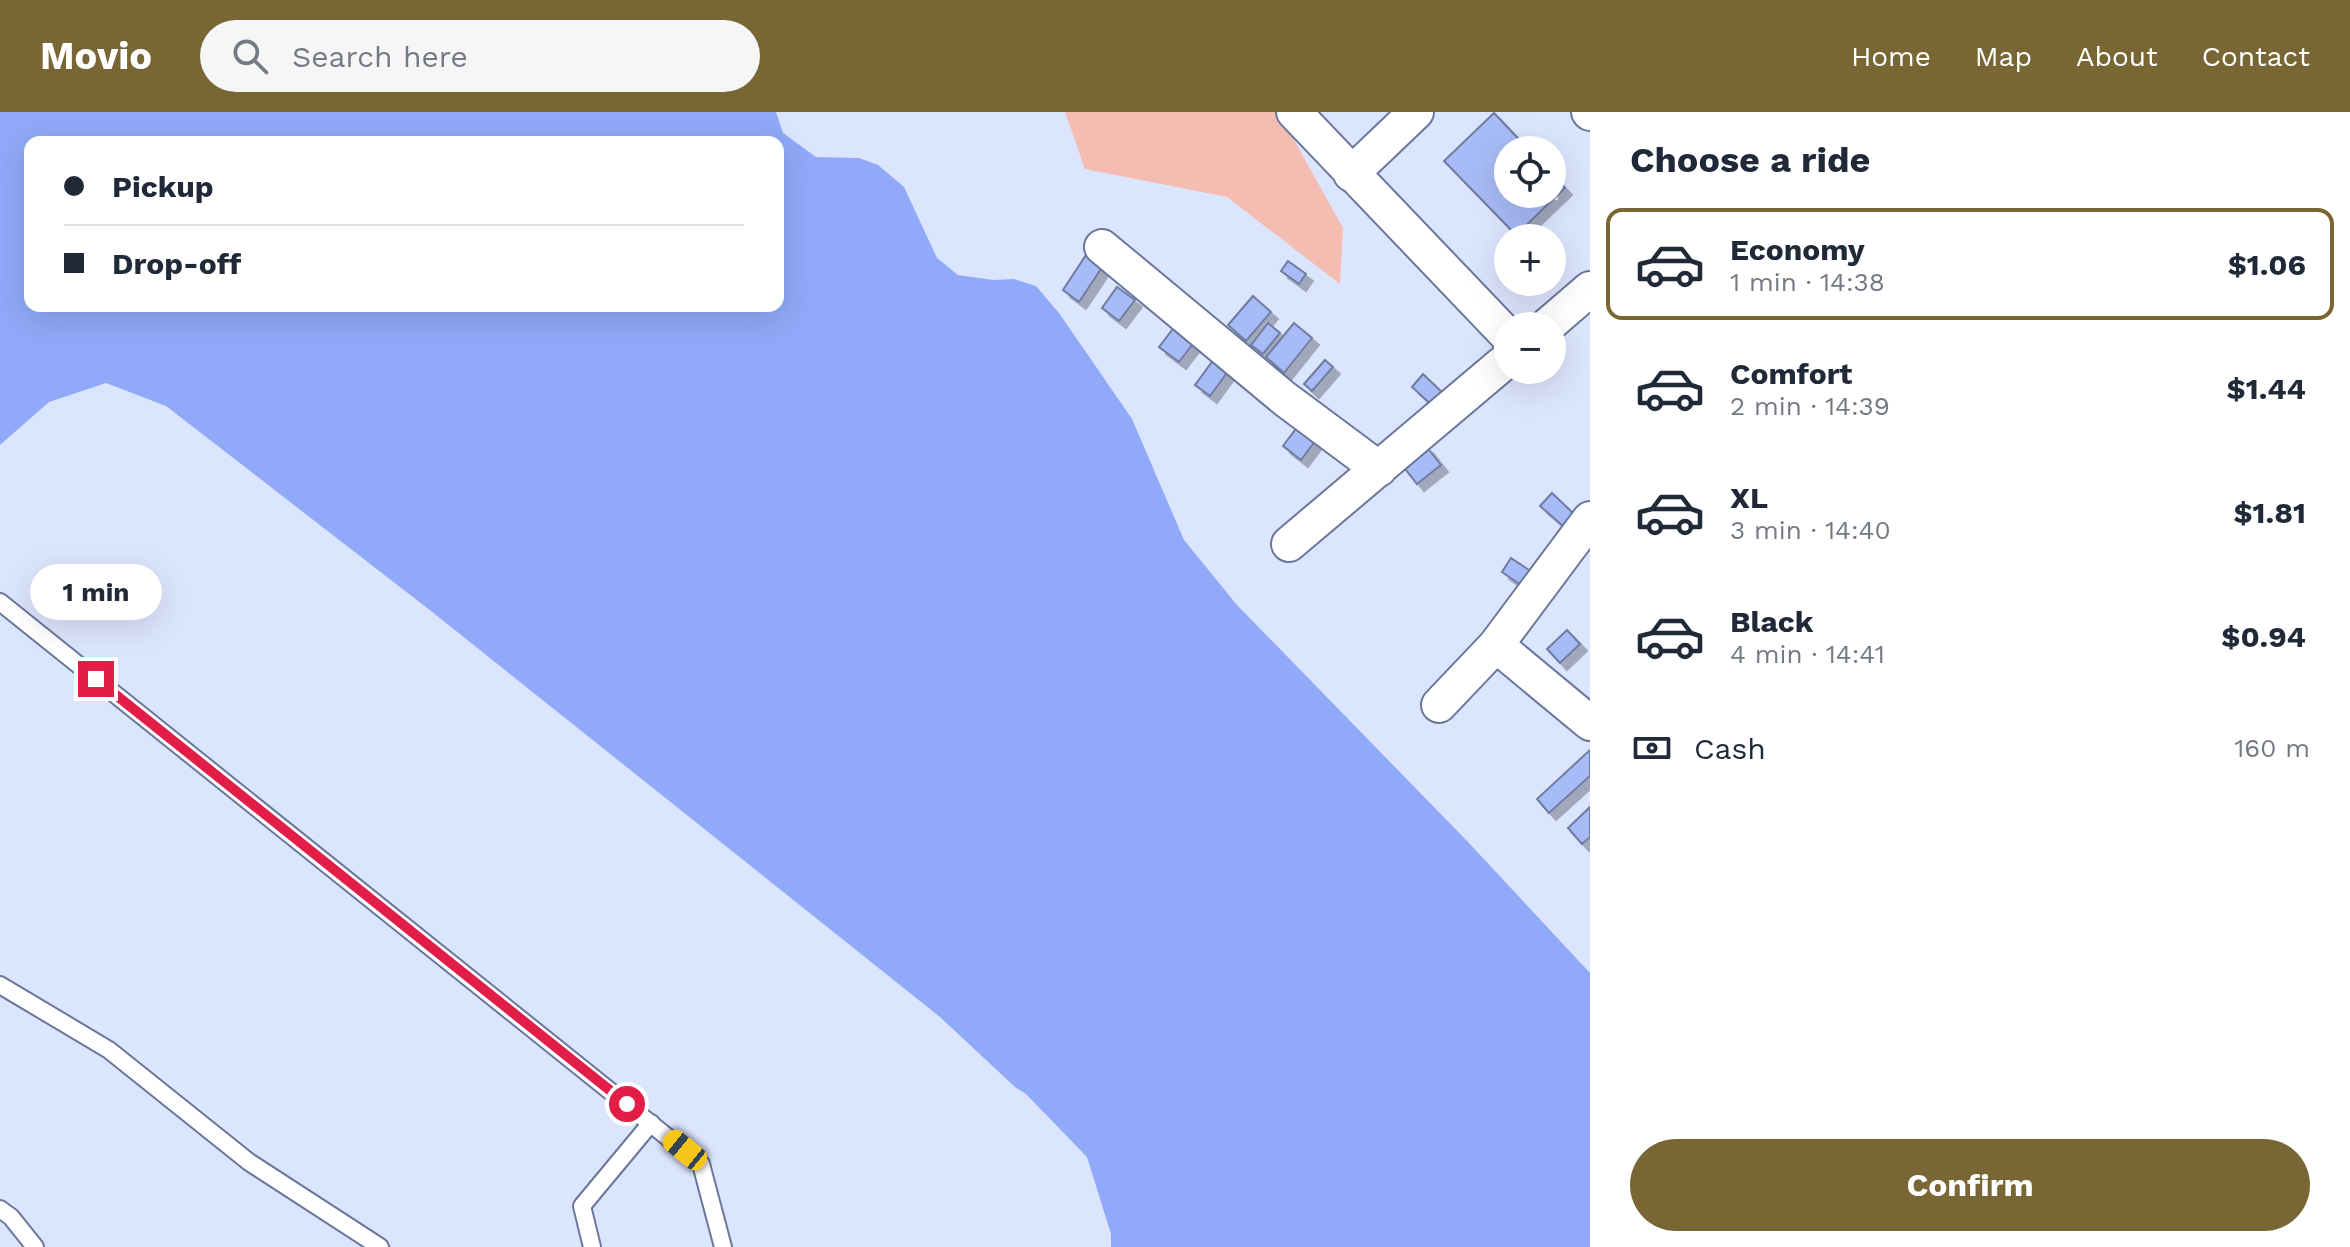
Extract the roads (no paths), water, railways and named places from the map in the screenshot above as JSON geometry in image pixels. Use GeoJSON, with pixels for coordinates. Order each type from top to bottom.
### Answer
{"type":"FeatureCollection","features":[{"type":"Feature","properties":{"kind":"street"},"geometry":{"type":"LineString","coordinates":[[1294,112],[1494,322]]}},
{"type":"Feature","properties":{"kind":"street"},"geometry":{"type":"LineString","coordinates":[[1351,174],[1416,112]]}},
{"type":"Feature","properties":{"kind":"street"},"geometry":{"type":"LineString","coordinates":[[1102,247],[1285,399],[1379,469]]}},
{"type":"Feature","properties":{"kind":"street"},"geometry":{"type":"LineString","coordinates":[[1563,312],[1590,289]]}},
{"type":"Feature","properties":{"kind":"street"},"geometry":{"type":"LineString","coordinates":[[1289,544],[1494,371]]}},
{"type":"Feature","properties":{"kind":"street"},"geometry":{"type":"LineString","coordinates":[[1439,705],[1496,645],[1590,519]]}},
{"type":"Feature","properties":{"kind":"street"},"geometry":{"type":"LineString","coordinates":[[1496,645],[1590,723]]}},
{"type":"Feature","properties":{"kind":"lane"},"geometry":{"type":"LineString","coordinates":[[0,602],[701,1164],[723,1247]]}},
{"type":"Feature","properties":{"kind":"lane"},"geometry":{"type":"LineString","coordinates":[[0,985],[109,1050],[249,1162],[380,1247]]}},
{"type":"Feature","properties":{"kind":"lane"},"geometry":{"type":"LineString","coordinates":[[592,1247],[582,1206],[651,1123]]}},
{"type":"Feature","properties":{"kind":"lane"},"geometry":{"type":"LineString","coordinates":[[0,1209],[11,1217],[35,1247]]}},
{"type":"Feature","properties":{"kind":"water"},"geometry":{"type":"Polygon","coordinates":[[[0,112],[776,112],[783,133],[816,157],[859,158],[878,165],[904,187],[937,258],[958,275],[993,280],[1014,279],[1036,286],[1059,313],[1132,419],[1184,540],[1237,605],[1468,842],[1590,973],[1590,1247],[1111,1247],[1111,1234],[1087,1157],[1026,1094],[940,1017],[431,611],[166,406],[106,383],[49,402],[0,445],[0,112]]]}}]}
